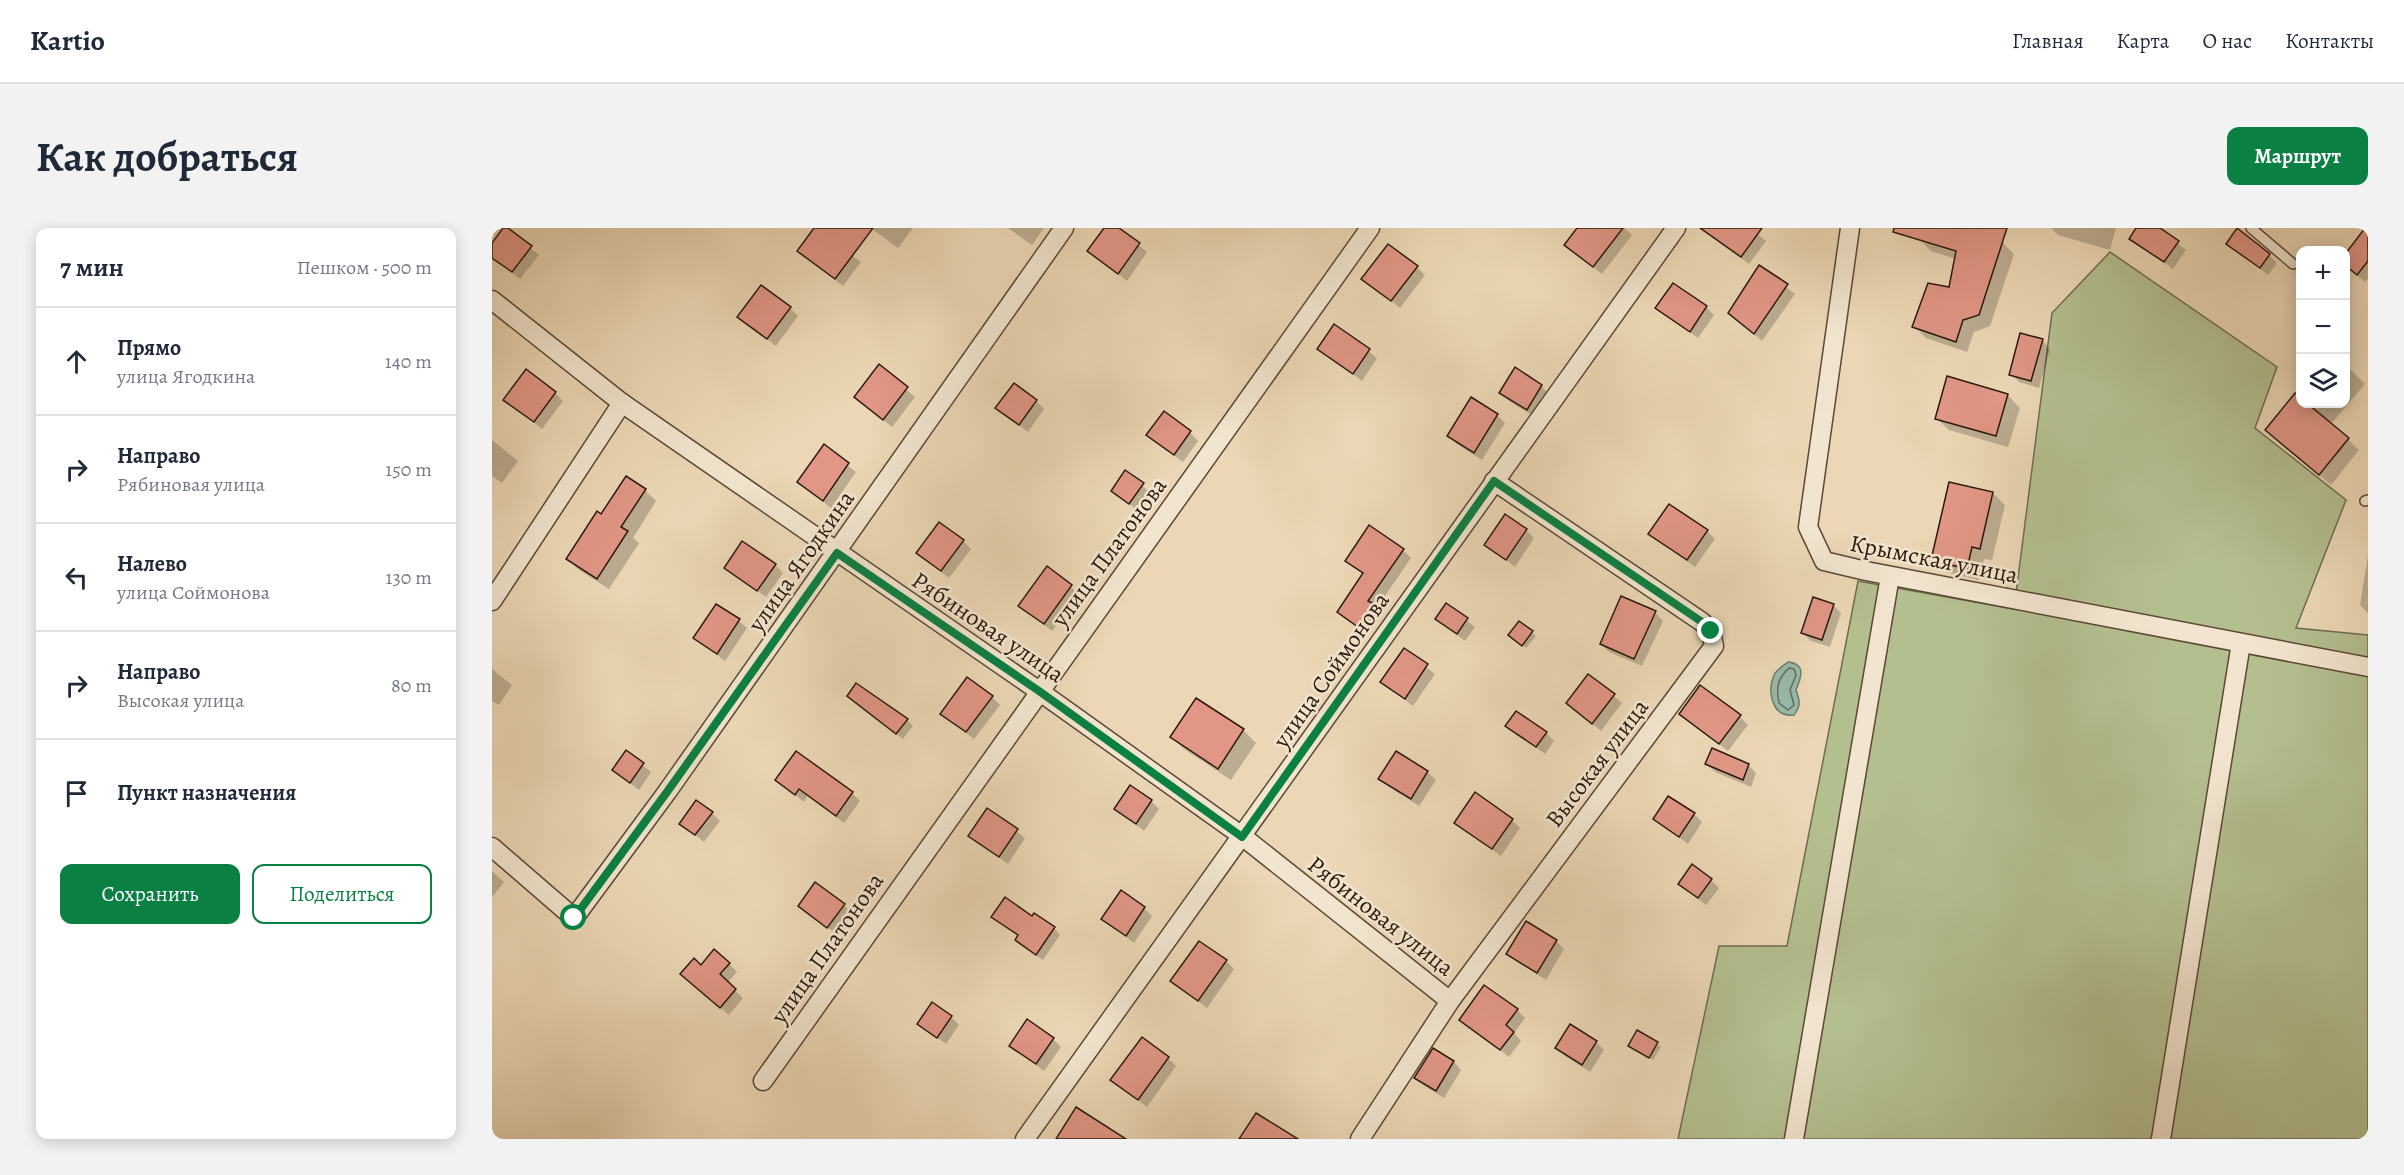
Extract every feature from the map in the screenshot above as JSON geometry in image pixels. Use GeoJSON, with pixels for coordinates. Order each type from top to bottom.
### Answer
{"type":"FeatureCollection","features":[{"type":"Feature","properties":{"kind":"street","name":"улица Ягодкина"},"geometry":{"type":"LineString","coordinates":[[492,847],[574,918],[837,553],[1064,228]]}},
{"type":"Feature","properties":{"kind":"street","name":"улица Платонова"},"geometry":{"type":"LineString","coordinates":[[763,1081],[1370,228]]}},
{"type":"Feature","properties":{"kind":"street","name":"улица Соймонова"},"geometry":{"type":"LineString","coordinates":[[1025,1139],[1676,228]]}},
{"type":"Feature","properties":{"kind":"street","name":"Крымская улица"},"geometry":{"type":"LineString","coordinates":[[1851,228],[1808,527],[1824,561],[1890,576],[2368,667]]}},
{"type":"Feature","properties":{"kind":"street","name":"Рябиновая улица"},"geometry":{"type":"LineString","coordinates":[[492,300],[622,403],[1039,691],[1242,837],[1450,1001]]}},
{"type":"Feature","properties":{"kind":"street"},"geometry":{"type":"LineString","coordinates":[[492,601],[622,403]]}},
{"type":"Feature","properties":{"kind":"street","name":"Высокая улица"},"geometry":{"type":"LineString","coordinates":[[1360,1139],[1450,1001],[1714,646],[1711,631],[1702,622],[1494,481]]}},
{"type":"Feature","properties":{"kind":"street"},"geometry":{"type":"LineString","coordinates":[[1794,1139],[1890,576]]}},
{"type":"Feature","properties":{"kind":"street"},"geometry":{"type":"LineString","coordinates":[[2161,1139],[2241,643]]}},
{"type":"Feature","properties":{"kind":"lane"},"geometry":{"type":"LineString","coordinates":[[2251,228],[2293,264]]}},
{"type":"Feature","properties":{"kind":"green space"},"geometry":{"type":"Polygon","coordinates":[[[2110,252],[2277,367],[2255,428],[2346,500],[2296,628],[2368,635],[2368,1139],[1678,1139],[1719,946],[1787,946],[1858,581],[2014,609],[2052,313],[2110,252]]]}},
{"type":"Feature","properties":{"kind":"water"},"geometry":{"type":"Polygon","coordinates":[[[1788,662],[1798,665],[1801,672],[1796,690],[1799,706],[1794,715],[1787,715],[1776,708],[1771,696],[1774,675],[1788,662]]]}},
{"type":"Feature","properties":{"kind":"building"},"geometry":{"type":"Polygon","coordinates":[[[503,228],[508,228],[532,246],[512,272],[492,258],[492,243],[503,228]]]}},
{"type":"Feature","properties":{"kind":"building"},"geometry":{"type":"Polygon","coordinates":[[[814,228],[873,228],[835,279],[797,251],[814,228]]]}},
{"type":"Feature","properties":{"kind":"building"},"geometry":{"type":"Polygon","coordinates":[[[1104,228],[1119,228],[1140,243],[1118,274],[1087,251],[1104,228]]]}},
{"type":"Feature","properties":{"kind":"building"},"geometry":{"type":"Polygon","coordinates":[[[1577,228],[1623,228],[1593,267],[1564,245],[1577,228]]]}},
{"type":"Feature","properties":{"kind":"building"},"geometry":{"type":"Polygon","coordinates":[[[1700,228],[1762,228],[1741,257],[1700,228]]]}},
{"type":"Feature","properties":{"kind":"building"},"geometry":{"type":"Polygon","coordinates":[[[1894,228],[2007,228],[1979,315],[1963,320],[1956,342],[1912,327],[1928,283],[1949,287],[1956,251],[1893,232],[1894,228]]]}},
{"type":"Feature","properties":{"kind":"building"},"geometry":{"type":"Polygon","coordinates":[[[2136,228],[2160,228],[2179,241],[2164,262],[2129,239],[2136,228]]]}},
{"type":"Feature","properties":{"kind":"building"},"geometry":{"type":"Polygon","coordinates":[[[2237,228],[2270,254],[2260,268],[2226,244],[2237,228]]]}},
{"type":"Feature","properties":{"kind":"building"},"geometry":{"type":"Polygon","coordinates":[[[2365,228],[2368,228],[2368,261],[2357,275],[2350,269],[2350,248],[2365,228]]]}},
{"type":"Feature","properties":{"kind":"building"},"geometry":{"type":"Polygon","coordinates":[[[1388,244],[1418,266],[1391,301],[1361,279],[1388,244]]]}},
{"type":"Feature","properties":{"kind":"building"},"geometry":{"type":"Polygon","coordinates":[[[1759,265],[1788,284],[1754,334],[1728,313],[1759,265]]]}},
{"type":"Feature","properties":{"kind":"building"},"geometry":{"type":"Polygon","coordinates":[[[1673,283],[1707,306],[1690,332],[1655,308],[1673,283]]]}},
{"type":"Feature","properties":{"kind":"building"},"geometry":{"type":"Polygon","coordinates":[[[761,285],[791,307],[767,339],[737,317],[761,285]]]}},
{"type":"Feature","properties":{"kind":"building"},"geometry":{"type":"Polygon","coordinates":[[[1334,324],[1370,349],[1353,374],[1317,349],[1334,324]]]}},
{"type":"Feature","properties":{"kind":"building"},"geometry":{"type":"Polygon","coordinates":[[[2020,333],[2043,339],[2031,381],[2009,375],[2020,333]]]}},
{"type":"Feature","properties":{"kind":"building"},"geometry":{"type":"Polygon","coordinates":[[[879,364],[908,387],[883,420],[854,397],[879,364]]]}},
{"type":"Feature","properties":{"kind":"building"},"geometry":{"type":"Polygon","coordinates":[[[1515,367],[1542,385],[1527,410],[1499,393],[1515,367]]]}},
{"type":"Feature","properties":{"kind":"building"},"geometry":{"type":"Polygon","coordinates":[[[526,369],[556,392],[534,422],[503,400],[526,369]]]}},
{"type":"Feature","properties":{"kind":"building"},"geometry":{"type":"Polygon","coordinates":[[[1947,376],[2008,394],[1996,436],[1935,419],[1947,376]]]}},
{"type":"Feature","properties":{"kind":"building"},"geometry":{"type":"Polygon","coordinates":[[[1014,383],[1037,400],[1019,425],[995,408],[1014,383]]]}},
{"type":"Feature","properties":{"kind":"building"},"geometry":{"type":"Polygon","coordinates":[[[2295,393],[2296,408],[2313,408],[2349,438],[2319,475],[2265,430],[2295,393]]]}},
{"type":"Feature","properties":{"kind":"building"},"geometry":{"type":"Polygon","coordinates":[[[1471,397],[1498,414],[1474,453],[1447,436],[1471,397]]]}},
{"type":"Feature","properties":{"kind":"building"},"geometry":{"type":"Polygon","coordinates":[[[1164,411],[1191,431],[1174,455],[1146,435],[1164,411]]]}},
{"type":"Feature","properties":{"kind":"building"},"geometry":{"type":"Polygon","coordinates":[[[824,444],[849,463],[823,501],[797,482],[824,444]]]}},
{"type":"Feature","properties":{"kind":"building"},"geometry":{"type":"Polygon","coordinates":[[[1125,470],[1144,483],[1129,504],[1111,491],[1125,470]]]}},
{"type":"Feature","properties":{"kind":"building"},"geometry":{"type":"Polygon","coordinates":[[[626,476],[646,489],[621,527],[628,531],[597,579],[566,559],[597,511],[601,514],[626,476]]]}},
{"type":"Feature","properties":{"kind":"building"},"geometry":{"type":"Polygon","coordinates":[[[1949,482],[1993,492],[1980,549],[1972,547],[1967,569],[1931,560],[1949,482]]]}},
{"type":"Feature","properties":{"kind":"building"},"geometry":{"type":"Polygon","coordinates":[[[1669,504],[1708,530],[1687,560],[1648,534],[1669,504]]]}},
{"type":"Feature","properties":{"kind":"building"},"geometry":{"type":"Polygon","coordinates":[[[1505,514],[1527,529],[1506,560],[1484,545],[1505,514]]]}},
{"type":"Feature","properties":{"kind":"building"},"geometry":{"type":"Polygon","coordinates":[[[939,522],[964,540],[941,571],[916,553],[939,522]]]}},
{"type":"Feature","properties":{"kind":"building"},"geometry":{"type":"Polygon","coordinates":[[[1369,525],[1404,549],[1368,601],[1374,604],[1358,627],[1337,612],[1363,573],[1345,561],[1369,525]]]}},
{"type":"Feature","properties":{"kind":"building"},"geometry":{"type":"Polygon","coordinates":[[[742,541],[776,564],[757,591],[724,568],[742,541]]]}},
{"type":"Feature","properties":{"kind":"building"},"geometry":{"type":"Polygon","coordinates":[[[1047,566],[1072,585],[1044,624],[1018,606],[1047,566]]]}},
{"type":"Feature","properties":{"kind":"building"},"geometry":{"type":"Polygon","coordinates":[[[1621,596],[1656,611],[1634,659],[1600,644],[1621,596]]]}},
{"type":"Feature","properties":{"kind":"building"},"geometry":{"type":"Polygon","coordinates":[[[1813,597],[1834,604],[1822,640],[1801,633],[1813,597]]]}},
{"type":"Feature","properties":{"kind":"building"},"geometry":{"type":"Polygon","coordinates":[[[1446,603],[1468,618],[1457,634],[1435,619],[1446,603]]]}},
{"type":"Feature","properties":{"kind":"building"},"geometry":{"type":"Polygon","coordinates":[[[716,604],[740,619],[717,654],[693,638],[716,604]]]}},
{"type":"Feature","properties":{"kind":"building"},"geometry":{"type":"Polygon","coordinates":[[[1519,621],[1533,631],[1522,646],[1508,635],[1519,621]]]}},
{"type":"Feature","properties":{"kind":"building"},"geometry":{"type":"Polygon","coordinates":[[[1404,648],[1428,664],[1405,699],[1380,682],[1404,648]]]}},
{"type":"Feature","properties":{"kind":"building"},"geometry":{"type":"Polygon","coordinates":[[[1588,674],[1615,694],[1592,724],[1566,703],[1588,674]]]}},
{"type":"Feature","properties":{"kind":"building"},"geometry":{"type":"Polygon","coordinates":[[[967,677],[993,696],[966,732],[940,714],[967,677]]]}},
{"type":"Feature","properties":{"kind":"building"},"geometry":{"type":"Polygon","coordinates":[[[856,683],[908,719],[896,734],[847,696],[856,683]]]}},
{"type":"Feature","properties":{"kind":"building"},"geometry":{"type":"Polygon","coordinates":[[[1700,685],[1741,715],[1719,744],[1679,714],[1700,685]]]}},
{"type":"Feature","properties":{"kind":"building"},"geometry":{"type":"Polygon","coordinates":[[[1196,698],[1244,729],[1218,769],[1170,737],[1196,698]]]}},
{"type":"Feature","properties":{"kind":"building"},"geometry":{"type":"Polygon","coordinates":[[[1516,711],[1547,732],[1536,747],[1505,726],[1516,711]]]}},
{"type":"Feature","properties":{"kind":"building"},"geometry":{"type":"Polygon","coordinates":[[[1712,748],[1749,764],[1743,780],[1705,764],[1712,748]]]}},
{"type":"Feature","properties":{"kind":"building"},"geometry":{"type":"Polygon","coordinates":[[[626,750],[644,763],[630,783],[612,770],[626,750]]]}},
{"type":"Feature","properties":{"kind":"building"},"geometry":{"type":"Polygon","coordinates":[[[796,751],[853,792],[836,816],[799,789],[795,795],[775,780],[796,751]]]}},
{"type":"Feature","properties":{"kind":"building"},"geometry":{"type":"Polygon","coordinates":[[[1396,751],[1428,771],[1411,799],[1378,779],[1396,751]]]}},
{"type":"Feature","properties":{"kind":"building"},"geometry":{"type":"Polygon","coordinates":[[[1130,785],[1152,800],[1136,824],[1114,809],[1130,785]]]}},
{"type":"Feature","properties":{"kind":"building"},"geometry":{"type":"Polygon","coordinates":[[[1475,792],[1513,819],[1492,849],[1454,823],[1475,792]]]}},
{"type":"Feature","properties":{"kind":"building"},"geometry":{"type":"Polygon","coordinates":[[[1668,796],[1695,813],[1679,837],[1653,819],[1668,796]]]}},
{"type":"Feature","properties":{"kind":"building"},"geometry":{"type":"Polygon","coordinates":[[[696,800],[713,812],[695,835],[679,824],[696,800]]]}},
{"type":"Feature","properties":{"kind":"building"},"geometry":{"type":"Polygon","coordinates":[[[987,808],[1018,829],[999,857],[968,836],[987,808]]]}},
{"type":"Feature","properties":{"kind":"building"},"geometry":{"type":"Polygon","coordinates":[[[1692,864],[1712,879],[1698,898],[1678,884],[1692,864]]]}},
{"type":"Feature","properties":{"kind":"building"},"geometry":{"type":"Polygon","coordinates":[[[815,882],[845,904],[827,928],[798,906],[815,882]]]}},
{"type":"Feature","properties":{"kind":"building"},"geometry":{"type":"Polygon","coordinates":[[[1121,890],[1145,907],[1126,936],[1101,919],[1121,890]]]}},
{"type":"Feature","properties":{"kind":"building"},"geometry":{"type":"Polygon","coordinates":[[[1005,897],[1032,916],[1034,913],[1055,927],[1036,955],[1015,940],[1018,935],[991,917],[1005,897]]]}},
{"type":"Feature","properties":{"kind":"building"},"geometry":{"type":"Polygon","coordinates":[[[1526,921],[1557,940],[1537,973],[1506,954],[1526,921]]]}},
{"type":"Feature","properties":{"kind":"building"},"geometry":{"type":"Polygon","coordinates":[[[1199,941],[1227,960],[1198,1001],[1170,981],[1199,941]]]}},
{"type":"Feature","properties":{"kind":"building"},"geometry":{"type":"Polygon","coordinates":[[[714,949],[730,963],[720,974],[736,989],[720,1008],[680,974],[694,958],[701,965],[714,949]]]}},
{"type":"Feature","properties":{"kind":"building"},"geometry":{"type":"Polygon","coordinates":[[[1484,985],[1518,1009],[1506,1025],[1514,1032],[1500,1050],[1459,1020],[1484,985]]]}},
{"type":"Feature","properties":{"kind":"building"},"geometry":{"type":"Polygon","coordinates":[[[932,1002],[952,1016],[937,1038],[917,1024],[932,1002]]]}},
{"type":"Feature","properties":{"kind":"building"},"geometry":{"type":"Polygon","coordinates":[[[1027,1019],[1054,1038],[1036,1064],[1009,1046],[1027,1019]]]}},
{"type":"Feature","properties":{"kind":"building"},"geometry":{"type":"Polygon","coordinates":[[[1570,1024],[1597,1041],[1582,1065],[1555,1048],[1570,1024]]]}},
{"type":"Feature","properties":{"kind":"building"},"geometry":{"type":"Polygon","coordinates":[[[1637,1030],[1658,1042],[1649,1058],[1628,1046],[1637,1030]]]}},
{"type":"Feature","properties":{"kind":"building"},"geometry":{"type":"Polygon","coordinates":[[[1142,1037],[1169,1057],[1138,1100],[1110,1080],[1142,1037]]]}},
{"type":"Feature","properties":{"kind":"building"},"geometry":{"type":"Polygon","coordinates":[[[1433,1048],[1454,1061],[1436,1091],[1414,1078],[1433,1048]]]}},
{"type":"Feature","properties":{"kind":"building"},"geometry":{"type":"Polygon","coordinates":[[[1076,1107],[1126,1139],[1056,1139],[1076,1107]]]}},
{"type":"Feature","properties":{"kind":"building"},"geometry":{"type":"Polygon","coordinates":[[[1256,1113],[1298,1139],[1239,1139],[1256,1113]]]}},
{"type":"Feature","properties":{"kind":"route"},"geometry":{"type":"LineString","coordinates":[[574,918],[837,553],[1039,691],[1242,837],[1494,481],[1702,622],[1711,631]]}}]}
